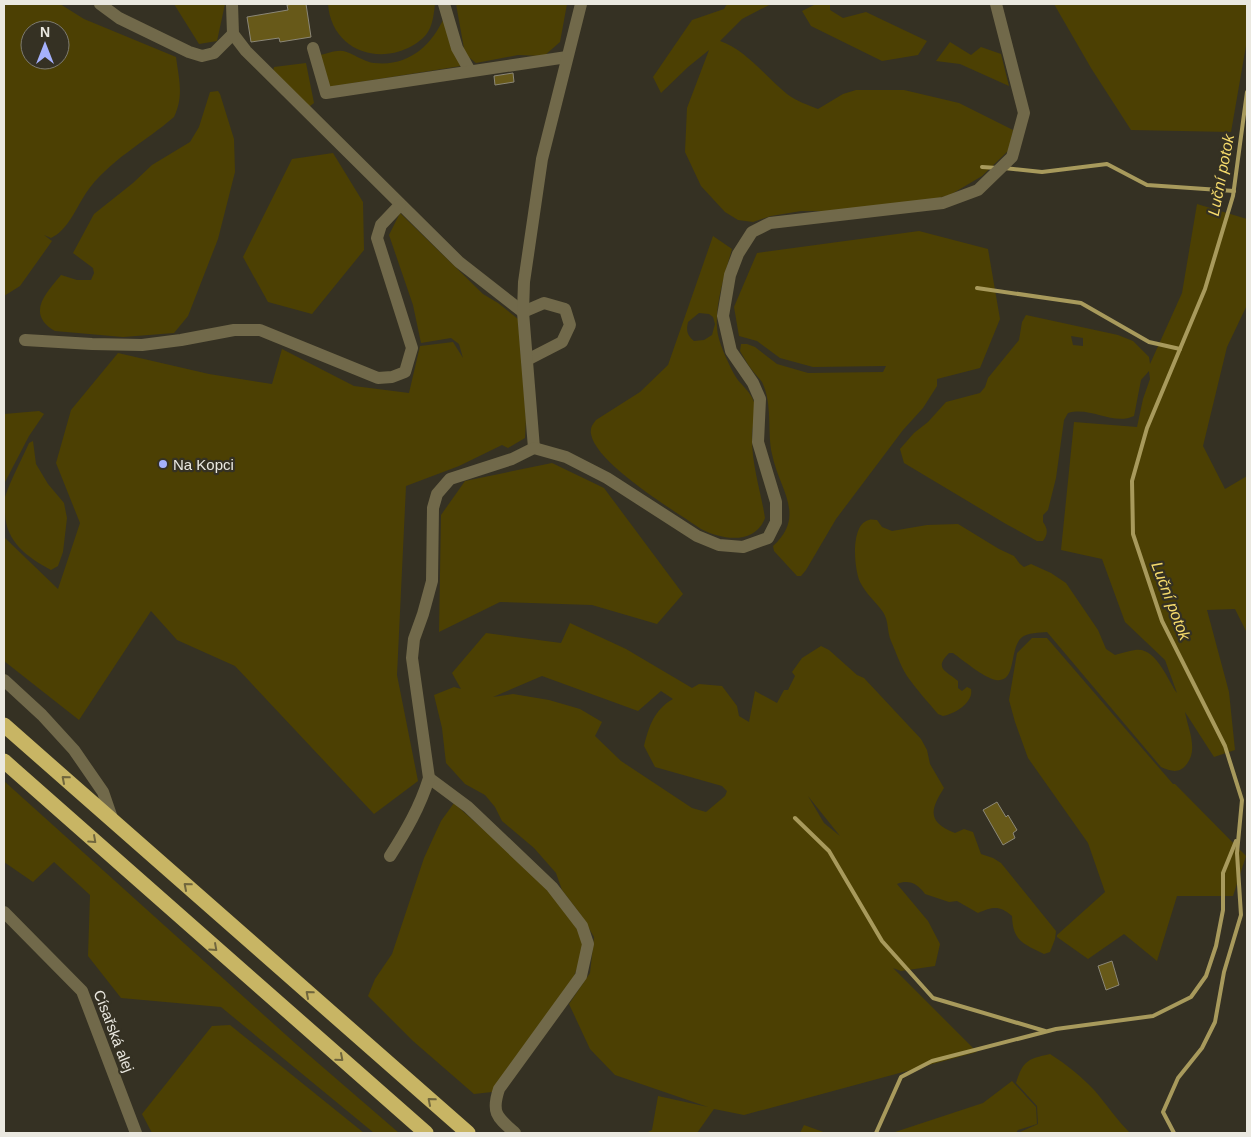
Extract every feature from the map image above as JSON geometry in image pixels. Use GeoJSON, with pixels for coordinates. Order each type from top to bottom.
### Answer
{"type":"FeatureCollection","features":[{"type":"Feature","properties":{"kind":"highway"},"geometry":{"type":"LineString","coordinates":[[4,726],[468,1133]]}},
{"type":"Feature","properties":{"kind":"highway"},"geometry":{"type":"LineString","coordinates":[[4,761],[426,1133]]}},
{"type":"Feature","properties":{"kind":"street"},"geometry":{"type":"LineString","coordinates":[[100,4],[120,18],[202,56],[214,52],[233,34]]}},
{"type":"Feature","properties":{"kind":"street"},"geometry":{"type":"LineString","coordinates":[[232,4],[233,34],[256,61],[459,262],[523,312]]}},
{"type":"Feature","properties":{"kind":"street"},"geometry":{"type":"LineString","coordinates":[[444,4],[457,48],[470,71]]}},
{"type":"Feature","properties":{"kind":"street"},"geometry":{"type":"LineString","coordinates":[[534,448],[523,312],[524,282],[542,159],[581,4]]}},
{"type":"Feature","properties":{"kind":"street"},"geometry":{"type":"LineString","coordinates":[[390,856],[409,826],[424,794],[429,778],[412,658],[414,639],[432,581],[434,508],[437,494],[450,479],[512,459],[534,448],[566,458],[607,478],[697,536],[719,545],[743,547],[768,538],[776,522],[776,502],[758,442],[760,399],[753,383],[731,351],[723,316],[730,275],[738,254],[752,232],[770,223],[943,202],[978,190],[1012,157],[1024,113],[996,4]]}},
{"type":"Feature","properties":{"kind":"street"},"geometry":{"type":"LineString","coordinates":[[313,48],[326,94],[567,57]]}},
{"type":"Feature","properties":{"kind":"street"},"geometry":{"type":"LineString","coordinates":[[25,340],[142,345],[182,340],[234,330],[260,330],[378,378],[392,377],[405,372],[412,348],[377,238],[381,225],[400,204]]}},
{"type":"Feature","properties":{"kind":"street"},"geometry":{"type":"LineString","coordinates":[[523,312],[544,303],[565,309],[570,325],[562,342],[527,360]]}},
{"type":"Feature","properties":{"kind":"street"},"geometry":{"type":"LineString","coordinates":[[4,680],[74,750],[103,792],[113,821]]}},
{"type":"Feature","properties":{"kind":"street"},"geometry":{"type":"LineString","coordinates":[[429,778],[468,807],[552,887],[582,926],[588,944],[582,976],[499,1089],[495,1102],[495,1112],[515,1133]]}},
{"type":"Feature","properties":{"kind":"street","name":"Císařská alej"},"geometry":{"type":"LineString","coordinates":[[4,912],[82,991],[131,1132]]}},
{"type":"Feature","properties":{"kind":"shaded area"},"geometry":{"type":"Polygon","coordinates":[[[4,4],[60,4],[84,19],[176,57],[180,95],[174,117],[105,171],[86,193],[62,230],[51,238],[44,235],[52,241],[20,286],[4,296],[4,4]]]}},
{"type":"Feature","properties":{"kind":"shaded area"},"geometry":{"type":"Polygon","coordinates":[[[174,4],[225,4],[217,41],[199,44],[174,4]]]}},
{"type":"Feature","properties":{"kind":"shaded area"},"geometry":{"type":"Polygon","coordinates":[[[328,4],[435,4],[431,24],[423,38],[408,48],[394,53],[381,54],[368,53],[345,41],[331,19],[328,4]]]}},
{"type":"Feature","properties":{"kind":"shaded area"},"geometry":{"type":"Polygon","coordinates":[[[456,4],[567,4],[560,42],[544,56],[518,55],[476,63],[465,54],[456,4]]]}},
{"type":"Feature","properties":{"kind":"shaded area"},"geometry":{"type":"Polygon","coordinates":[[[727,4],[771,4],[742,19],[720,41],[747,57],[787,94],[798,101],[818,109],[843,94],[856,90],[904,90],[959,103],[1013,130],[1009,150],[982,176],[950,195],[917,203],[830,211],[801,211],[771,216],[753,222],[738,220],[725,212],[701,186],[685,152],[687,108],[709,50],[661,93],[653,77],[692,20],[724,9],[727,4]]]}},
{"type":"Feature","properties":{"kind":"shaded area"},"geometry":{"type":"Polygon","coordinates":[[[816,4],[830,4],[830,10],[843,18],[866,12],[927,41],[918,55],[882,61],[811,26],[802,11],[816,4]]]}},
{"type":"Feature","properties":{"kind":"shaded area"},"geometry":{"type":"Polygon","coordinates":[[[1054,4],[1247,4],[1247,40],[1231,132],[1131,130],[1091,68],[1054,4]]]}},
{"type":"Feature","properties":{"kind":"shaded area"},"geometry":{"type":"Polygon","coordinates":[[[444,18],[461,66],[328,87],[320,55],[342,51],[374,63],[397,62],[408,58],[425,46],[444,18]]]}},
{"type":"Feature","properties":{"kind":"shaded area"},"geometry":{"type":"Polygon","coordinates":[[[950,42],[971,55],[981,47],[1001,54],[1009,86],[960,64],[936,61],[950,42]]]}},
{"type":"Feature","properties":{"kind":"shaded area"},"geometry":{"type":"Polygon","coordinates":[[[306,63],[314,103],[306,109],[273,71],[274,67],[306,63]]]}},
{"type":"Feature","properties":{"kind":"shaded area"},"geometry":{"type":"Polygon","coordinates":[[[218,91],[234,139],[235,172],[218,239],[188,316],[174,333],[123,337],[55,331],[41,318],[41,304],[49,289],[61,275],[77,280],[91,280],[94,273],[93,268],[73,253],[94,214],[152,165],[190,142],[199,127],[210,92],[218,91]]]}},
{"type":"Feature","properties":{"kind":"shaded area"},"geometry":{"type":"Polygon","coordinates":[[[333,153],[363,202],[364,250],[312,314],[268,302],[243,257],[292,159],[333,153]]]}},
{"type":"Feature","properties":{"kind":"shaded area"},"geometry":{"type":"Polygon","coordinates":[[[1197,204],[1247,219],[1247,305],[1227,347],[1203,446],[1225,489],[1247,476],[1247,633],[1235,609],[1207,610],[1229,692],[1235,750],[1214,757],[1185,712],[1192,739],[1190,759],[1183,768],[1177,771],[1161,767],[1047,632],[1030,634],[1021,638],[1017,643],[1010,671],[1003,680],[991,679],[953,653],[949,653],[942,663],[943,669],[958,681],[958,688],[962,691],[967,687],[971,689],[971,694],[963,707],[943,716],[938,714],[914,686],[905,672],[890,638],[885,615],[860,582],[855,558],[856,538],[863,523],[870,520],[877,520],[882,527],[892,531],[927,525],[958,524],[1014,556],[1024,567],[1031,564],[1051,573],[1066,583],[1098,630],[1106,649],[1115,655],[1135,650],[1149,653],[1160,665],[1177,693],[1165,660],[1125,622],[1102,559],[1061,550],[1074,422],[1137,427],[1143,399],[1150,379],[1149,371],[1141,380],[1134,416],[1118,419],[1085,412],[1068,413],[1064,420],[1056,478],[1048,510],[1043,515],[1043,522],[1047,532],[1043,541],[1037,541],[1006,524],[904,463],[900,449],[946,402],[980,393],[985,387],[988,378],[1019,340],[1022,322],[1026,315],[1118,335],[1133,341],[1149,357],[1150,364],[1182,293],[1197,204]],[[1071,336],[1073,345],[1083,346],[1083,338],[1071,336]]]}},
{"type":"Feature","properties":{"kind":"shaded area"},"geometry":{"type":"Polygon","coordinates":[[[400,213],[483,294],[518,319],[526,418],[525,438],[508,448],[502,445],[459,466],[406,486],[397,675],[418,781],[374,814],[235,666],[177,640],[151,611],[79,720],[4,661],[4,537],[58,589],[80,523],[56,463],[71,410],[118,353],[209,374],[272,384],[282,349],[354,386],[409,393],[420,346],[453,342],[463,358],[459,344],[451,338],[421,343],[413,305],[389,235],[400,213]]]}},
{"type":"Feature","properties":{"kind":"shaded area"},"geometry":{"type":"Polygon","coordinates":[[[919,231],[988,249],[1000,319],[980,368],[937,379],[937,386],[923,408],[903,430],[836,519],[806,570],[801,576],[797,576],[774,551],[773,546],[783,535],[788,524],[788,502],[772,454],[768,399],[762,382],[750,368],[740,351],[741,344],[755,347],[777,364],[808,373],[883,372],[886,366],[813,367],[780,358],[757,341],[739,336],[734,307],[757,253],[919,231]]]}},
{"type":"Feature","properties":{"kind":"shaded area"},"geometry":{"type":"Polygon","coordinates":[[[713,236],[732,249],[718,303],[718,335],[734,374],[750,394],[755,407],[752,449],[765,518],[754,533],[737,538],[718,536],[701,529],[638,486],[607,459],[596,446],[591,432],[596,420],[640,392],[668,365],[713,236]],[[699,313],[688,322],[688,333],[694,341],[704,340],[712,335],[715,324],[713,317],[709,314],[699,313]]]}},
{"type":"Feature","properties":{"kind":"shaded area"},"geometry":{"type":"Polygon","coordinates":[[[39,411],[44,414],[29,436],[4,484],[4,414],[39,411]]]}},
{"type":"Feature","properties":{"kind":"shaded area"},"geometry":{"type":"Polygon","coordinates":[[[33,441],[36,464],[48,484],[64,503],[67,518],[63,552],[58,566],[51,570],[19,548],[6,523],[5,497],[29,443],[33,441]]]}},
{"type":"Feature","properties":{"kind":"shaded area"},"geometry":{"type":"Polygon","coordinates":[[[552,463],[604,488],[683,594],[657,624],[592,605],[500,602],[439,632],[441,515],[465,481],[552,463]]]}},
{"type":"Feature","properties":{"kind":"shaded area"},"geometry":{"type":"Polygon","coordinates":[[[570,623],[626,649],[692,688],[699,684],[722,686],[737,706],[739,716],[749,722],[755,691],[777,703],[784,690],[788,690],[795,676],[792,672],[802,658],[821,646],[829,650],[857,675],[864,678],[921,739],[927,750],[930,764],[944,788],[934,809],[936,820],[946,829],[955,833],[964,829],[973,832],[981,854],[1001,863],[1056,931],[1050,952],[1044,954],[1020,941],[1014,931],[1012,916],[1003,910],[992,908],[978,913],[957,901],[949,902],[925,894],[913,883],[897,884],[928,921],[940,944],[935,966],[901,971],[893,968],[977,1052],[744,1115],[714,1109],[697,1133],[646,1133],[652,1130],[658,1096],[708,1107],[615,1075],[590,1049],[569,1004],[590,973],[594,937],[581,915],[562,890],[556,873],[534,848],[502,821],[495,807],[485,795],[465,784],[446,763],[442,728],[434,695],[454,687],[461,689],[452,673],[486,633],[561,643],[570,623]],[[542,676],[493,697],[513,694],[549,700],[580,709],[602,722],[595,736],[621,761],[692,808],[706,812],[725,796],[727,791],[722,786],[655,767],[644,746],[653,719],[661,708],[673,699],[661,691],[638,711],[542,676]],[[808,796],[824,823],[840,836],[808,796]]]}},
{"type":"Feature","properties":{"kind":"shaded area"},"geometry":{"type":"Polygon","coordinates":[[[1032,638],[1047,638],[1173,784],[1246,856],[1233,896],[1177,896],[1157,961],[1124,934],[1088,959],[1057,937],[1105,892],[1088,843],[1028,758],[1015,722],[1009,700],[1017,653],[1032,638]]]}},
{"type":"Feature","properties":{"kind":"shaded area"},"geometry":{"type":"Polygon","coordinates":[[[4,781],[296,1044],[399,1133],[374,1133],[221,1007],[121,998],[88,956],[90,895],[54,862],[33,882],[4,862],[4,781]]]}},
{"type":"Feature","properties":{"kind":"shaded area"},"geometry":{"type":"Polygon","coordinates":[[[454,803],[506,849],[546,888],[563,907],[575,925],[582,941],[580,960],[573,979],[492,1092],[474,1094],[413,1041],[368,996],[375,979],[392,954],[424,858],[441,821],[454,803]]]}},
{"type":"Feature","properties":{"kind":"shaded area"},"geometry":{"type":"Polygon","coordinates":[[[230,1025],[364,1133],[152,1133],[142,1114],[212,1026],[230,1025]]]}},
{"type":"Feature","properties":{"kind":"shaded area"},"geometry":{"type":"Polygon","coordinates":[[[1050,1054],[1074,1071],[1090,1086],[1130,1133],[1018,1133],[1038,1124],[1037,1106],[1016,1083],[1021,1070],[1027,1062],[1050,1054]]]}},
{"type":"Feature","properties":{"kind":"shaded area"},"geometry":{"type":"Polygon","coordinates":[[[1012,1081],[1036,1107],[1037,1124],[1018,1130],[1016,1133],[892,1133],[983,1103],[1012,1081]]]}},
{"type":"Feature","properties":{"kind":"shaded area"},"geometry":{"type":"Polygon","coordinates":[[[804,1125],[826,1133],[800,1133],[804,1125]]]}},
{"type":"Feature","properties":{"kind":"building"},"geometry":{"type":"Polygon","coordinates":[[[306,4],[311,37],[280,42],[279,38],[251,42],[247,17],[288,10],[287,5],[306,4]]]}},
{"type":"Feature","properties":{"kind":"building"},"geometry":{"type":"Polygon","coordinates":[[[513,73],[514,82],[495,85],[494,76],[513,73]]]}},
{"type":"Feature","properties":{"kind":"building"},"geometry":{"type":"Polygon","coordinates":[[[997,802],[1017,830],[1013,833],[1015,838],[1003,845],[983,810],[997,802]]]}},
{"type":"Feature","properties":{"kind":"building"},"geometry":{"type":"Polygon","coordinates":[[[1112,961],[1119,985],[1106,990],[1098,966],[1112,961]]]}},
{"type":"Feature","properties":{"kind":"waterway","name":"Luční potok"},"geometry":{"type":"LineString","coordinates":[[1174,1133],[1163,1112],[1178,1078],[1202,1048],[1215,1022],[1224,972],[1241,915],[1237,853],[1242,800],[1225,746],[1162,621],[1133,534],[1132,481],[1147,428],[1205,289],[1233,196],[1247,92]]}},
{"type":"Feature","properties":{"kind":"waterway"},"geometry":{"type":"LineString","coordinates":[[1004,168],[1042,172],[1107,164],[1147,185],[1234,191]]}},
{"type":"Feature","properties":{"kind":"waterway"},"geometry":{"type":"LineString","coordinates":[[982,167],[997,168]]}},
{"type":"Feature","properties":{"kind":"waterway"},"geometry":{"type":"LineString","coordinates":[[977,288],[1081,303],[1149,342],[1180,349]]}},
{"type":"Feature","properties":{"kind":"waterway"},"geometry":{"type":"LineString","coordinates":[[795,818],[829,851],[882,941],[933,998],[1045,1031]]}},
{"type":"Feature","properties":{"kind":"waterway"},"geometry":{"type":"LineString","coordinates":[[876,1133],[901,1077],[932,1061],[1056,1029],[1153,1016],[1191,997],[1206,976],[1216,946],[1223,910],[1223,873],[1236,841]]}},
{"type":"Feature","properties":{"kind":"place","name":"Na Kopci"},"geometry":{"type":"Point","coordinates":[163,464]}}]}
